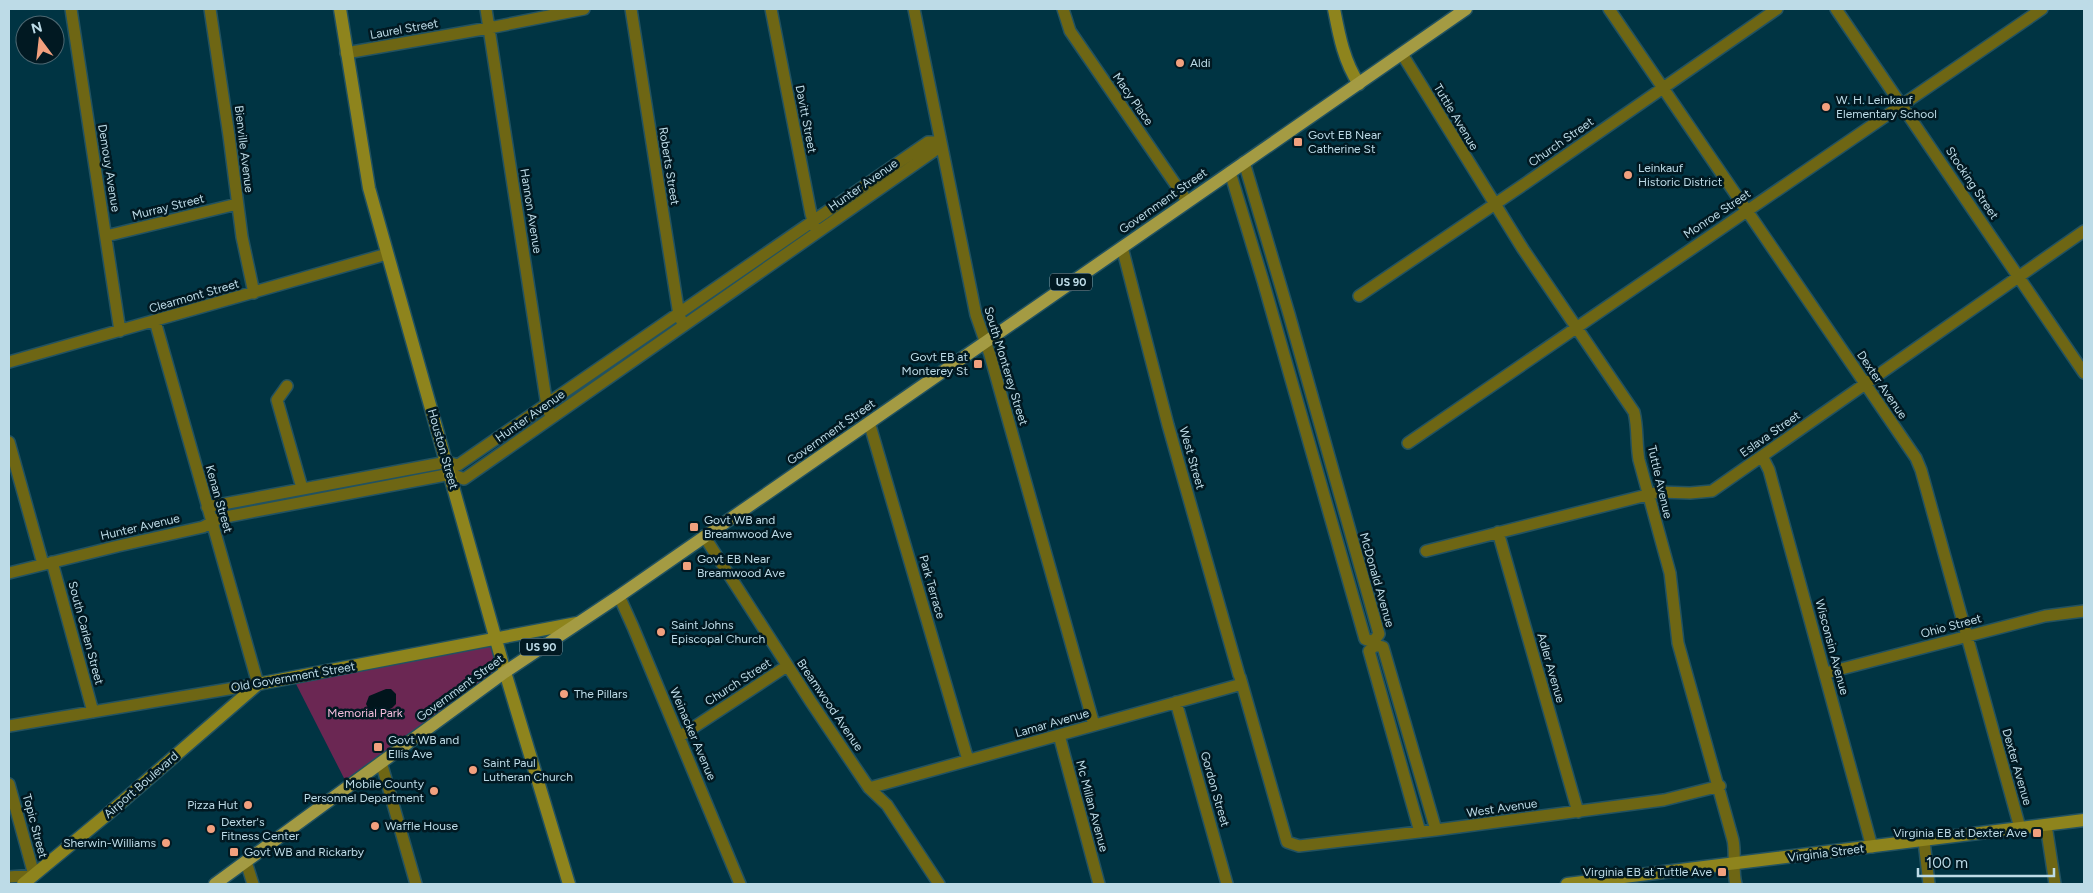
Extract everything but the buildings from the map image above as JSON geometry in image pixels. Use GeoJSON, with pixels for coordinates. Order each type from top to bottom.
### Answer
{"type":"FeatureCollection","features":[{"type":"Feature","properties":{"kind":"main road","name":"Government Street"},"geometry":{"type":"LineString","coordinates":[[215,884],[505,672],[619,596],[1466,9]]}},
{"type":"Feature","properties":{"kind":"street","name":"Demouy Avenue"},"geometry":{"type":"LineString","coordinates":[[71,9],[120,331]]}},
{"type":"Feature","properties":{"kind":"street","name":"Bienville Avenue"},"geometry":{"type":"LineString","coordinates":[[210,9],[246,263],[254,293]]}},
{"type":"Feature","properties":{"kind":"street","name":"Houston Street"},"geometry":{"type":"LineString","coordinates":[[340,9],[369,188],[505,672],[569,884]]}},
{"type":"Feature","properties":{"kind":"street","name":"Hannon Avenue"},"geometry":{"type":"LineString","coordinates":[[486,9],[547,406],[552,417]]}},
{"type":"Feature","properties":{"kind":"street","name":"Laurel Street"},"geometry":{"type":"LineString","coordinates":[[346,53],[584,9]]}},
{"type":"Feature","properties":{"kind":"street","name":"Roberts Street"},"geometry":{"type":"LineString","coordinates":[[631,9],[681,320]]}},
{"type":"Feature","properties":{"kind":"street","name":"Davitt Street"},"geometry":{"type":"LineString","coordinates":[[771,9],[812,222],[818,233]]}},
{"type":"Feature","properties":{"kind":"street","name":"South Monterey Street"},"geometry":{"type":"LineString","coordinates":[[914,9],[938,143],[975,310],[991,359],[1094,725]]}},
{"type":"Feature","properties":{"kind":"street","name":"Macy Place"},"geometry":{"type":"LineString","coordinates":[[1063,9],[1070,32],[1187,201]]}},
{"type":"Feature","properties":{"kind":"street"},"geometry":{"type":"LineString","coordinates":[[1334,9],[1346,60],[1359,84]]}},
{"type":"Feature","properties":{"kind":"street","name":"Dexter Avenue"},"geometry":{"type":"LineString","coordinates":[[1609,9],[1916,458],[1921,470],[2020,828]]}},
{"type":"Feature","properties":{"kind":"street","name":"Church Street"},"geometry":{"type":"LineString","coordinates":[[1359,296],[1776,9]]}},
{"type":"Feature","properties":{"kind":"street","name":"Stocking Street"},"geometry":{"type":"LineString","coordinates":[[1836,9],[2084,373]]}},
{"type":"Feature","properties":{"kind":"street","name":"Monroe Street"},"geometry":{"type":"LineString","coordinates":[[1408,443],[2042,9]]}},
{"type":"Feature","properties":{"kind":"street","name":"Tuttle Avenue"},"geometry":{"type":"LineString","coordinates":[[1402,54],[1494,204],[1634,412],[1638,427],[1638,454],[1670,573],[1678,643],[1734,840],[1734,876],[1736,884]]}},
{"type":"Feature","properties":{"kind":"street","name":"Hunter Avenue"},"geometry":{"type":"LineString","coordinates":[[9,573],[203,527],[229,516],[449,468],[458,466],[547,406],[681,320],[818,233],[934,151],[938,143],[928,142],[812,222],[681,320],[552,417],[464,478],[449,468],[302,488],[207,507]]}},
{"type":"Feature","properties":{"kind":"street","name":"McDonald Avenue"},"geometry":{"type":"LineString","coordinates":[[1230,172],[1263,281],[1362,630],[1365,639],[1373,642],[1379,634],[1244,162]]}},
{"type":"Feature","properties":{"kind":"street","name":"Murray Street"},"geometry":{"type":"LineString","coordinates":[[106,236],[237,204]]}},
{"type":"Feature","properties":{"kind":"street","name":"Eslava Street"},"geometry":{"type":"LineString","coordinates":[[1426,551],[1660,492],[1690,494],[1712,491],[2084,231]]}},
{"type":"Feature","properties":{"kind":"street","name":"West Street"},"geometry":{"type":"LineString","coordinates":[[1122,247],[1168,424],[1287,842]]}},
{"type":"Feature","properties":{"kind":"street","name":"Clearmont Street"},"geometry":{"type":"LineString","coordinates":[[9,362],[387,254]]}},
{"type":"Feature","properties":{"kind":"street","name":"Kenan Street"},"geometry":{"type":"LineString","coordinates":[[155,321],[258,684]]}},
{"type":"Feature","properties":{"kind":"street"},"geometry":{"type":"LineString","coordinates":[[287,386],[277,400],[302,488]]}},
{"type":"Feature","properties":{"kind":"street","name":"Park Terrace"},"geometry":{"type":"LineString","coordinates":[[869,422],[968,760]]}},
{"type":"Feature","properties":{"kind":"street","name":"South Carlen Street"},"geometry":{"type":"LineString","coordinates":[[9,442],[93,712]]}},
{"type":"Feature","properties":{"kind":"street","name":"Wisconsin Avenue"},"geometry":{"type":"LineString","coordinates":[[1762,456],[1769,470],[1872,847]]}},
{"type":"Feature","properties":{"kind":"street","name":"Adler Avenue"},"geometry":{"type":"LineString","coordinates":[[1498,532],[1578,812]]}},
{"type":"Feature","properties":{"kind":"street","name":"Breamwood Avenue"},"geometry":{"type":"LineString","coordinates":[[704,536],[869,788],[887,805],[939,884]]}},
{"type":"Feature","properties":{"kind":"street","name":"Weinacker Avenue"},"geometry":{"type":"LineString","coordinates":[[619,596],[740,884]]}},
{"type":"Feature","properties":{"kind":"street","name":"Ohio Street"},"geometry":{"type":"LineString","coordinates":[[1826,673],[2045,616],[2084,611]]}},
{"type":"Feature","properties":{"kind":"street","name":"Old Government Street"},"geometry":{"type":"LineString","coordinates":[[9,726],[258,684],[577,623]]}},
{"type":"Feature","properties":{"kind":"street","name":"McDonald Avenue"},"geometry":{"type":"LineString","coordinates":[[1420,832],[1369,651],[1375,645],[1383,647],[1436,830]]}},
{"type":"Feature","properties":{"kind":"street","name":"Church Street"},"geometry":{"type":"LineString","coordinates":[[679,737],[788,666]]}},
{"type":"Feature","properties":{"kind":"street","name":"Lamar Avenue"},"geometry":{"type":"LineString","coordinates":[[869,788],[1176,702],[1240,679]]}},
{"type":"Feature","properties":{"kind":"street","name":"Airport Boulevard"},"geometry":{"type":"LineString","coordinates":[[23,884],[109,813],[258,684]]}},
{"type":"Feature","properties":{"kind":"street","name":"Gordon Street"},"geometry":{"type":"LineString","coordinates":[[1176,702],[1227,884]]}},
{"type":"Feature","properties":{"kind":"street","name":"Mc Millan Avenue"},"geometry":{"type":"LineString","coordinates":[[1059,735],[1099,884]]}},
{"type":"Feature","properties":{"kind":"street"},"geometry":{"type":"LineString","coordinates":[[381,762],[416,884]]}},
{"type":"Feature","properties":{"kind":"street","name":"Topic Street"},"geometry":{"type":"LineString","coordinates":[[9,784],[34,875]]}},
{"type":"Feature","properties":{"kind":"street","name":"West Avenue"},"geometry":{"type":"LineString","coordinates":[[1287,842],[1299,846],[1578,812],[1664,800],[1720,786]]}},
{"type":"Feature","properties":{"kind":"street","name":"Virginia Street"},"geometry":{"type":"LineString","coordinates":[[1567,884],[2084,820]]}},
{"type":"Feature","properties":{"kind":"street"},"geometry":{"type":"LineString","coordinates":[[2046,825],[2055,884]]}},
{"type":"Feature","properties":{"kind":"street"},"geometry":{"type":"LineString","coordinates":[[1924,841],[1929,884]]}},
{"type":"Feature","properties":{"kind":"street"},"geometry":{"type":"LineString","coordinates":[[246,862],[253,884]]}},
{"type":"Feature","properties":{"kind":"street"},"geometry":{"type":"LineString","coordinates":[[9,877],[34,875]]}},
{"type":"Feature","properties":{"kind":"green space","name":"Memorial Park"},"geometry":{"type":"Polygon","coordinates":[[[497,639],[505,672],[348,786],[293,678],[497,639]]]}},
{"type":"Feature","properties":{"kind":"water"},"geometry":{"type":"Polygon","coordinates":[[[386,689],[391,689],[396,694],[396,704],[392,708],[378,713],[369,710],[366,704],[369,696],[386,689]]]}},
{"type":"Feature","properties":{"kind":"place","name":"Aldi"},"geometry":{"type":"Point","coordinates":[1180,63]}},
{"type":"Feature","properties":{"kind":"place","name":"W. H. Leinkauf Elementary School"},"geometry":{"type":"Point","coordinates":[1826,107]}},
{"type":"Feature","properties":{"kind":"place","name":"Govt EB Near Catherine St"},"geometry":{"type":"Point","coordinates":[1298,142]}},
{"type":"Feature","properties":{"kind":"place","name":"Leinkauf Historic District"},"geometry":{"type":"Point","coordinates":[1628,175]}},
{"type":"Feature","properties":{"kind":"place","name":"Govt EB at Monterey St"},"geometry":{"type":"Point","coordinates":[978,364]}},
{"type":"Feature","properties":{"kind":"place","name":"Govt WB and Breamwood Ave"},"geometry":{"type":"Point","coordinates":[694,527]}},
{"type":"Feature","properties":{"kind":"place","name":"Govt EB Near Breamwood Ave"},"geometry":{"type":"Point","coordinates":[687,566]}},
{"type":"Feature","properties":{"kind":"place","name":"Saint Johns Episcopal Church"},"geometry":{"type":"Point","coordinates":[661,632]}},
{"type":"Feature","properties":{"kind":"place","name":"The Pillars"},"geometry":{"type":"Point","coordinates":[564,694]}},
{"type":"Feature","properties":{"kind":"place","name":"Govt WB and Ellis Ave"},"geometry":{"type":"Point","coordinates":[378,747]}},
{"type":"Feature","properties":{"kind":"place","name":"Saint Paul Lutheran Church"},"geometry":{"type":"Point","coordinates":[473,770]}},
{"type":"Feature","properties":{"kind":"place","name":"Mobile County Personnel Department"},"geometry":{"type":"Point","coordinates":[434,791]}},
{"type":"Feature","properties":{"kind":"place","name":"Pizza Hut"},"geometry":{"type":"Point","coordinates":[248,805]}},
{"type":"Feature","properties":{"kind":"place","name":"Waffle House"},"geometry":{"type":"Point","coordinates":[375,826]}},
{"type":"Feature","properties":{"kind":"place","name":"Dexter's Fitness Center"},"geometry":{"type":"Point","coordinates":[211,829]}},
{"type":"Feature","properties":{"kind":"place","name":"Virginia EB at Dexter Ave"},"geometry":{"type":"Point","coordinates":[2037,833]}},
{"type":"Feature","properties":{"kind":"place","name":"Sherwin-Williams"},"geometry":{"type":"Point","coordinates":[166,843]}},
{"type":"Feature","properties":{"kind":"place","name":"Govt WB and Rickarby"},"geometry":{"type":"Point","coordinates":[234,852]}},
{"type":"Feature","properties":{"kind":"place","name":"Virginia EB at Tuttle Ave"},"geometry":{"type":"Point","coordinates":[1722,872]}}]}
